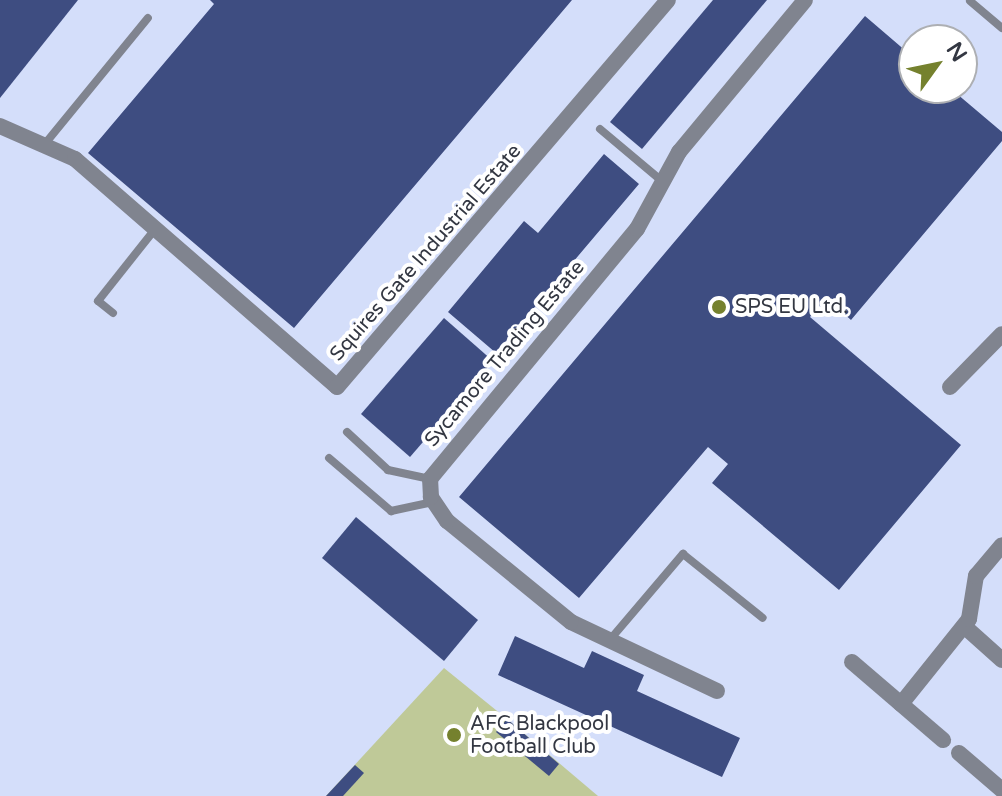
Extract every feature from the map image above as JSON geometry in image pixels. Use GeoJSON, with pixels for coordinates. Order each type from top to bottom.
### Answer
{"type":"FeatureCollection","features":[{"type":"Feature","properties":{"kind":"street","name":"Squires Gate Industrial Estate"},"geometry":{"type":"LineString","coordinates":[[0,126],[75,159],[337,387],[668,0]]}},
{"type":"Feature","properties":{"kind":"street","name":"Sycamore Trading Estate"},"geometry":{"type":"LineString","coordinates":[[433,502],[430,479],[637,229],[679,152],[805,0]]}},
{"type":"Feature","properties":{"kind":"street"},"geometry":{"type":"LineString","coordinates":[[950,387],[1002,334]]}},
{"type":"Feature","properties":{"kind":"street"},"geometry":{"type":"LineString","coordinates":[[433,502],[529,590],[608,643],[717,691]]}},
{"type":"Feature","properties":{"kind":"street"},"geometry":{"type":"LineString","coordinates":[[901,704],[964,626],[976,576],[1002,545]]}},
{"type":"Feature","properties":{"kind":"street"},"geometry":{"type":"LineString","coordinates":[[964,626],[1002,660]]}},
{"type":"Feature","properties":{"kind":"street"},"geometry":{"type":"LineString","coordinates":[[852,662],[943,740]]}},
{"type":"Feature","properties":{"kind":"street"},"geometry":{"type":"LineString","coordinates":[[959,753],[1002,790]]}},
{"type":"Feature","properties":{"kind":"lane"},"geometry":{"type":"LineString","coordinates":[[970,0],[1002,28]]}},
{"type":"Feature","properties":{"kind":"lane"},"geometry":{"type":"LineString","coordinates":[[44,145],[148,18]]}},
{"type":"Feature","properties":{"kind":"lane"},"geometry":{"type":"LineString","coordinates":[[600,129],[663,181]]}},
{"type":"Feature","properties":{"kind":"lane"},"geometry":{"type":"LineString","coordinates":[[113,313],[98,301],[155,228]]}},
{"type":"Feature","properties":{"kind":"lane"},"geometry":{"type":"LineString","coordinates":[[347,432],[388,470],[430,479]]}},
{"type":"Feature","properties":{"kind":"lane"},"geometry":{"type":"LineString","coordinates":[[329,458],[391,511],[433,502]]}},
{"type":"Feature","properties":{"kind":"lane"},"geometry":{"type":"LineString","coordinates":[[608,643],[683,554],[763,618]]}},
{"type":"Feature","properties":{"kind":"green space","name":"AFC Blackpool Football Club"},"geometry":{"type":"Polygon","coordinates":[[[444,668],[507,719],[598,796],[326,796],[444,668]]]}},
{"type":"Feature","properties":{"kind":"building"},"geometry":{"type":"Polygon","coordinates":[[[0,0],[78,0],[0,98],[0,0]]]}},
{"type":"Feature","properties":{"kind":"building"},"geometry":{"type":"Polygon","coordinates":[[[210,0],[572,0],[294,328],[88,153],[214,4],[210,0]]]}},
{"type":"Feature","properties":{"kind":"building"},"geometry":{"type":"Polygon","coordinates":[[[713,0],[767,0],[642,149],[610,122],[713,0]]]}},
{"type":"Feature","properties":{"kind":"building","name":"SPS EU Ltd."},"geometry":{"type":"Polygon","coordinates":[[[865,16],[898,44],[898,104],[969,104],[1002,132],[1002,141],[851,320],[826,298],[810,317],[961,445],[839,590],[712,483],[728,464],[708,447],[579,598],[459,497],[865,16]]]}},
{"type":"Feature","properties":{"kind":"building"},"geometry":{"type":"Polygon","coordinates":[[[604,154],[639,184],[496,353],[448,312],[524,221],[538,233],[604,154]]]}},
{"type":"Feature","properties":{"kind":"building"},"geometry":{"type":"Polygon","coordinates":[[[444,318],[493,361],[410,457],[361,414],[444,318]]]}},
{"type":"Feature","properties":{"kind":"building"},"geometry":{"type":"Polygon","coordinates":[[[356,517],[478,620],[444,661],[322,558],[356,517]]]}},
{"type":"Feature","properties":{"kind":"building"},"geometry":{"type":"Polygon","coordinates":[[[515,636],[584,668],[592,651],[644,675],[637,691],[740,738],[722,777],[498,675],[515,636]]]}},
{"type":"Feature","properties":{"kind":"building"},"geometry":{"type":"Polygon","coordinates":[[[507,719],[559,764],[549,776],[496,732],[507,719]]]}},
{"type":"Feature","properties":{"kind":"building"},"geometry":{"type":"Polygon","coordinates":[[[355,765],[364,773],[343,796],[326,796],[355,765]]]}},
{"type":"Feature","properties":{"kind":"place","name":"SPS EU Ltd."},"geometry":{"type":"Point","coordinates":[719,307]}},
{"type":"Feature","properties":{"kind":"place","name":"AFC Blackpool Football Club"},"geometry":{"type":"Point","coordinates":[454,735]}}]}
